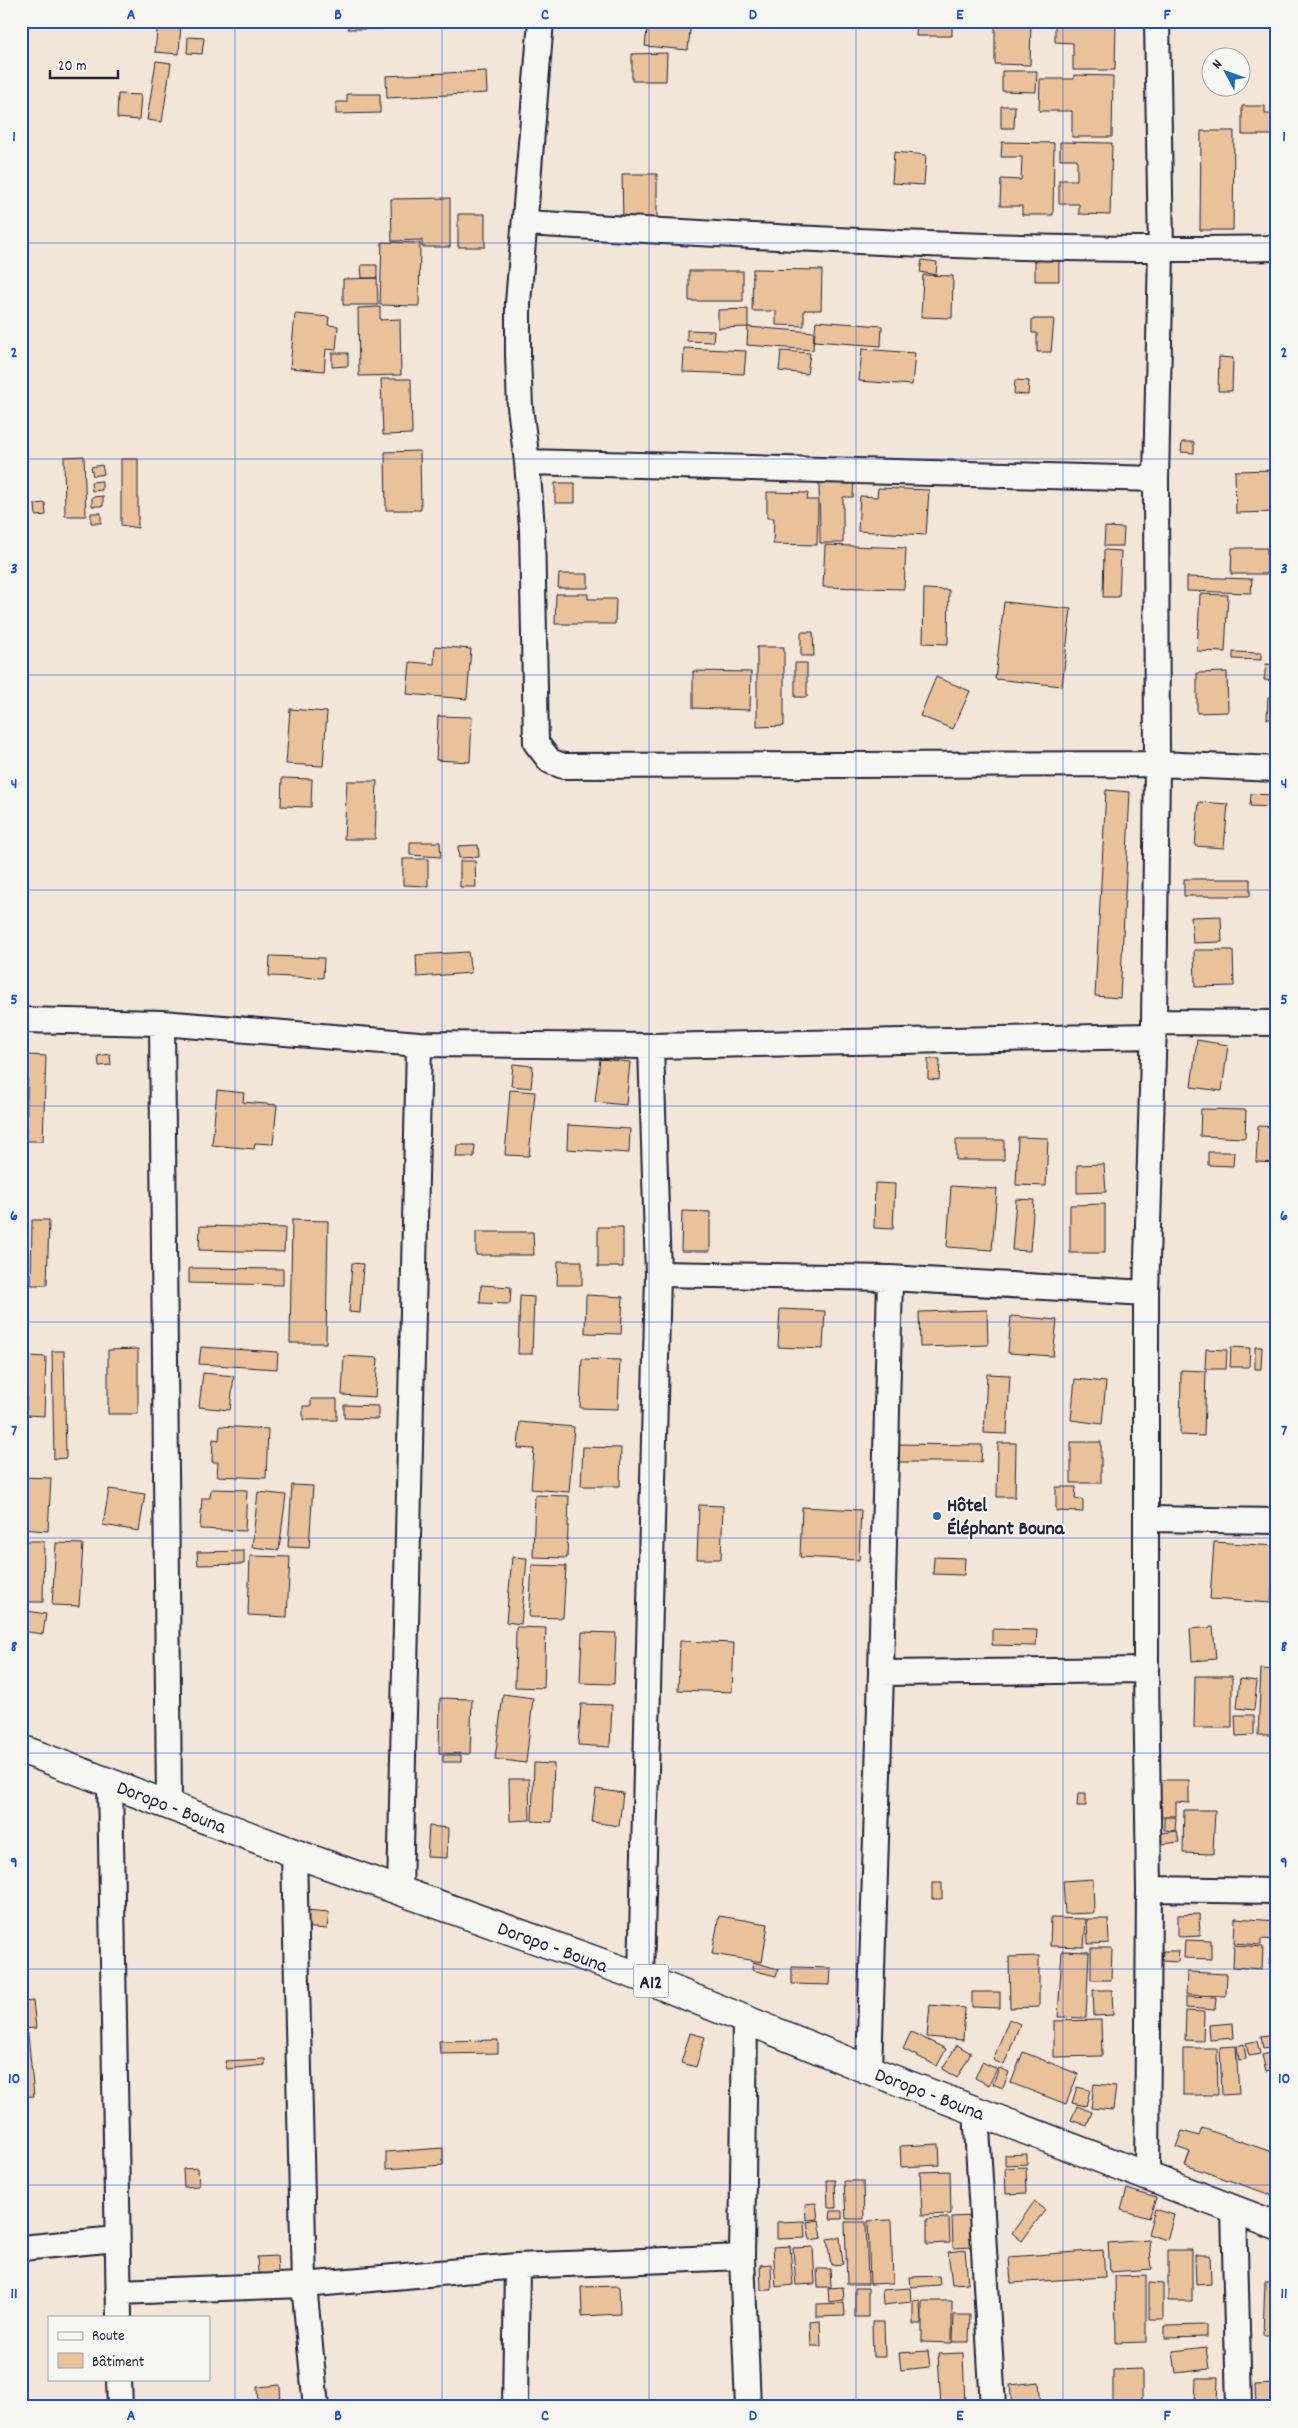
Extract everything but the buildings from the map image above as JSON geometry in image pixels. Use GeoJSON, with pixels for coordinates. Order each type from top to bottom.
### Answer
{"type":"FeatureCollection","features":[{"type":"Feature","properties":{"kind":"main road","name":"Doropo - Bouna"},"geometry":{"type":"LineString","coordinates":[[21,1749],[400,1892],[641,1977],[869,2070],[1277,2226]]}},
{"type":"Feature","properties":{"kind":"street"},"geometry":{"type":"LineString","coordinates":[[540,21],[536,57],[526,224],[518,304],[518,356],[520,407],[527,462],[535,631],[534,723],[536,743],[550,761],[562,766],[1157,764],[1277,769]]}},
{"type":"Feature","properties":{"kind":"street"},"geometry":{"type":"LineString","coordinates":[[1147,2176],[1149,1888],[1146,1670],[1146,1293],[1153,1029],[1157,764],[1156,479],[1161,250],[1157,21]]}},
{"type":"Feature","properties":{"kind":"street"},"geometry":{"type":"LineString","coordinates":[[526,224],[988,246],[1161,250],[1277,248]]}},
{"type":"Feature","properties":{"kind":"street"},"geometry":{"type":"LineString","coordinates":[[527,462],[1156,479]]}},
{"type":"Feature","properties":{"kind":"street"},"geometry":{"type":"LineString","coordinates":[[21,1020],[162,1024],[419,1044],[651,1046],[1277,1023]]}},
{"type":"Feature","properties":{"kind":"street"},"geometry":{"type":"LineString","coordinates":[[162,1024],[169,1805]]}},
{"type":"Feature","properties":{"kind":"street"},"geometry":{"type":"LineString","coordinates":[[400,1892],[419,1044]]}},
{"type":"Feature","properties":{"kind":"street"},"geometry":{"type":"LineString","coordinates":[[641,1977],[658,1274],[651,1046]]}},
{"type":"Feature","properties":{"kind":"street"},"geometry":{"type":"LineString","coordinates":[[658,1274],[890,1278],[1146,1293]]}},
{"type":"Feature","properties":{"kind":"street"},"geometry":{"type":"LineString","coordinates":[[869,2070],[890,1278]]}},
{"type":"Feature","properties":{"kind":"street"},"geometry":{"type":"LineString","coordinates":[[1147,1520],[1277,1521]]}},
{"type":"Feature","properties":{"kind":"street"},"geometry":{"type":"LineString","coordinates":[[881,1673],[1146,1670]]}},
{"type":"Feature","properties":{"kind":"street"},"geometry":{"type":"LineString","coordinates":[[110,1782],[118,2316]]}},
{"type":"Feature","properties":{"kind":"street"},"geometry":{"type":"LineString","coordinates":[[294,1853],[304,2285],[316,2407]]}},
{"type":"Feature","properties":{"kind":"street"},"geometry":{"type":"LineString","coordinates":[[1149,1888],[1277,1891]]}},
{"type":"Feature","properties":{"kind":"street"},"geometry":{"type":"LineString","coordinates":[[745,2020],[742,2256],[748,2407]]}},
{"type":"Feature","properties":{"kind":"street"},"geometry":{"type":"LineString","coordinates":[[976,2110],[993,2407]]}},
{"type":"Feature","properties":{"kind":"street"},"geometry":{"type":"LineString","coordinates":[[1234,2210],[1239,2407]]}},
{"type":"Feature","properties":{"kind":"street"},"geometry":{"type":"LineString","coordinates":[[21,2248],[117,2239]]}},
{"type":"Feature","properties":{"kind":"street"},"geometry":{"type":"LineString","coordinates":[[118,2292],[304,2285],[517,2266],[742,2256]]}},
{"type":"Feature","properties":{"kind":"street"},"geometry":{"type":"LineString","coordinates":[[515,2407],[517,2266]]}},
{"type":"Feature","properties":{"kind":"street"},"geometry":{"type":"LineString","coordinates":[[119,2380],[120,2407]]}},
{"type":"Feature","properties":{"kind":"place","name":"Hôtel Éléphant Bouna"},"geometry":{"type":"Point","coordinates":[937,1516]}}]}
